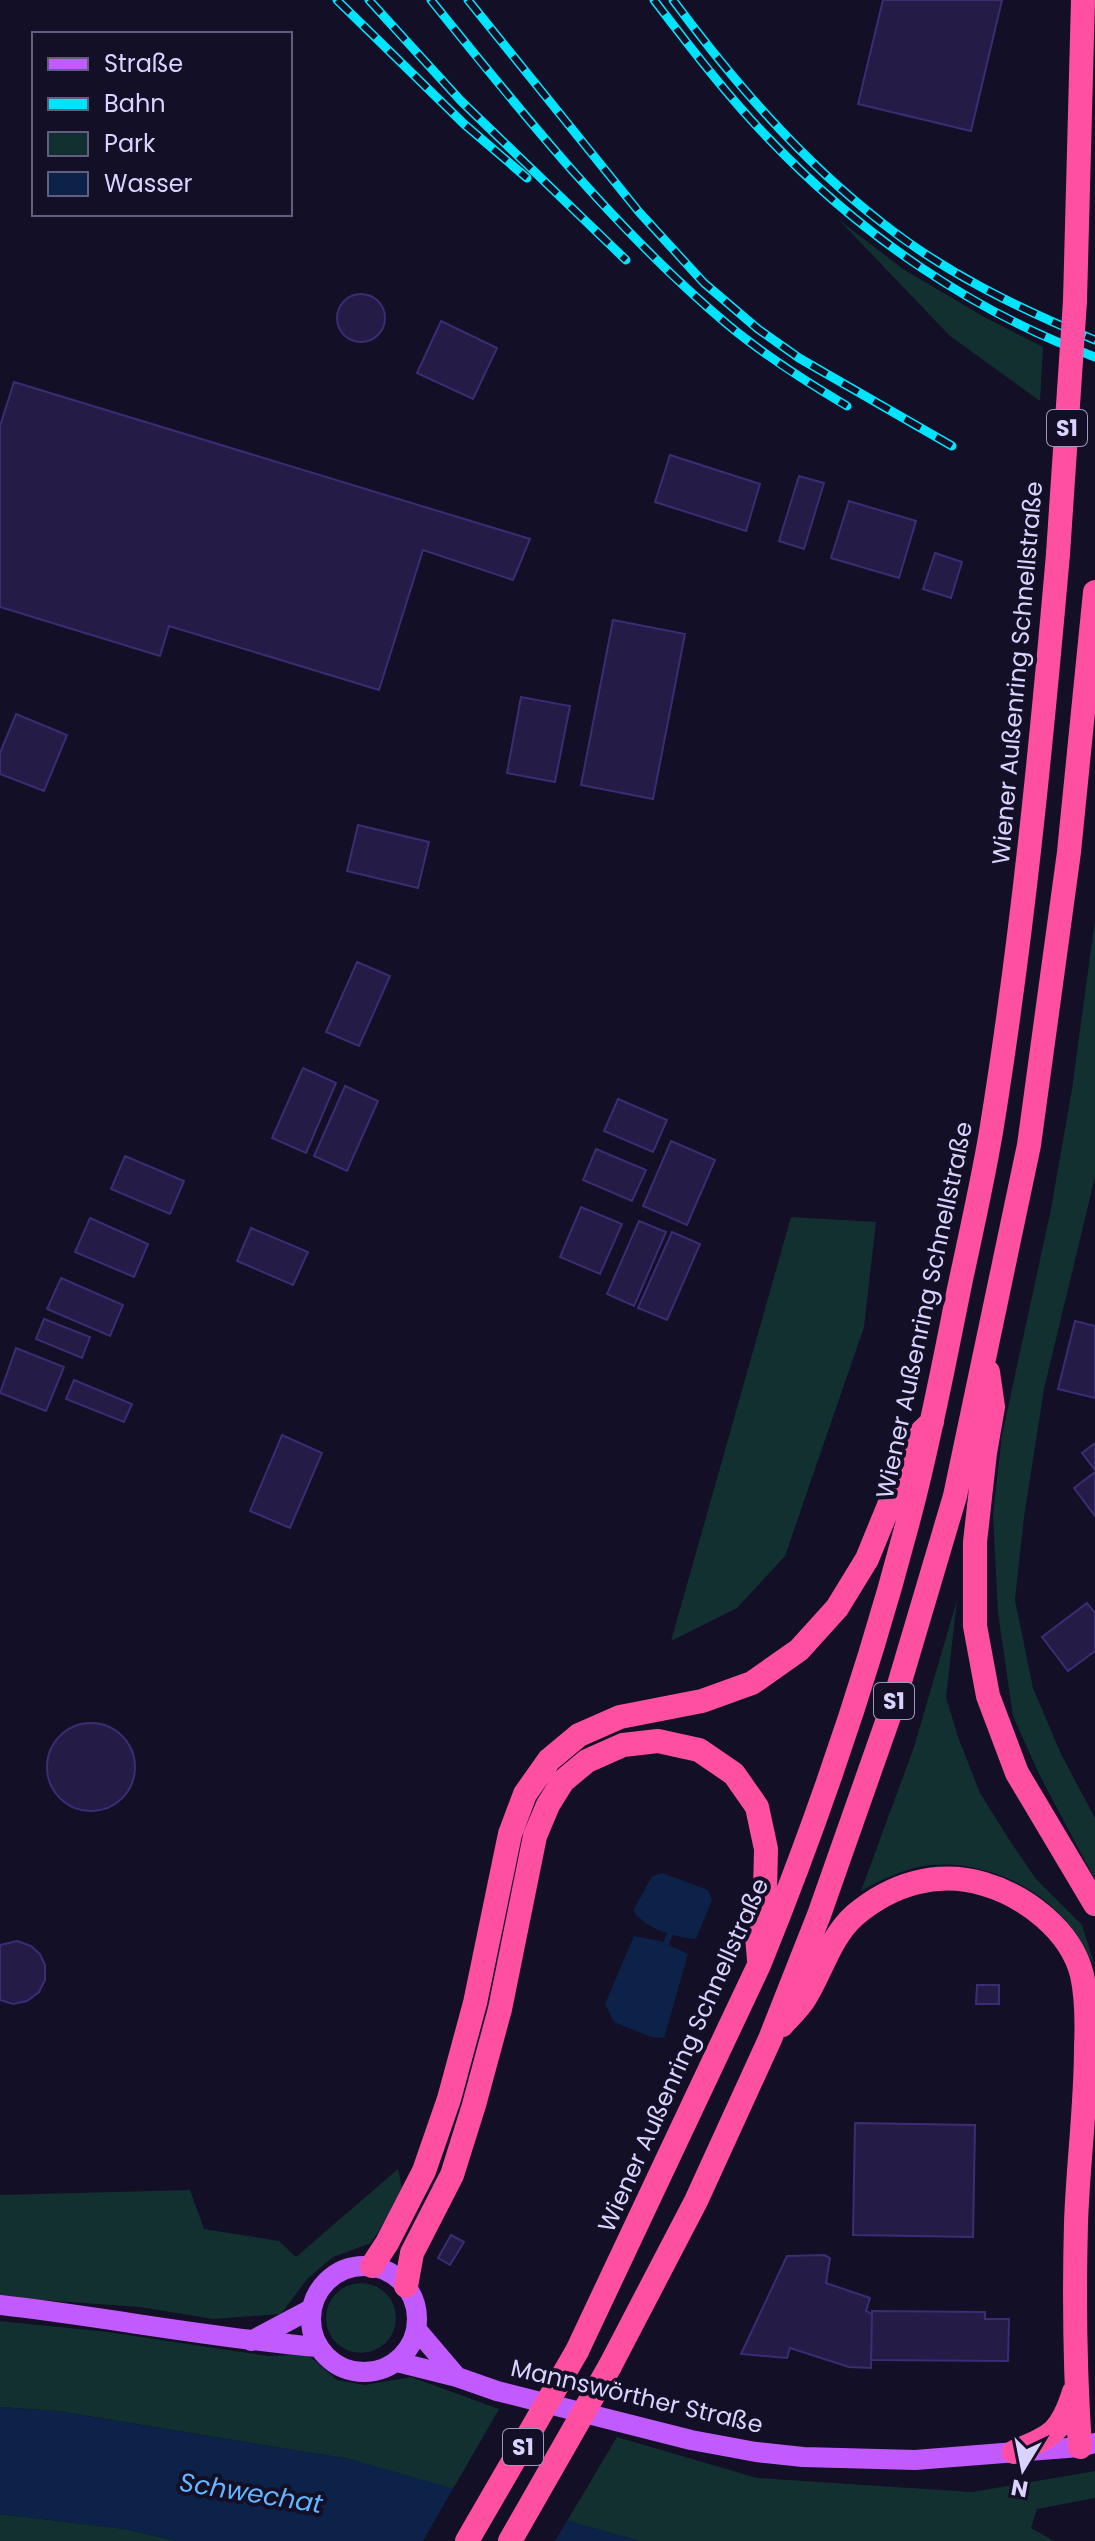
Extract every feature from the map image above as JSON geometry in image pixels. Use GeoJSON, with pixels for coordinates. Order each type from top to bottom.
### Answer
{"type":"FeatureCollection","features":[{"type":"Feature","properties":{"kind":"highway","name":"Wiener Außenring Schnellstraße"},"geometry":{"type":"LineString","coordinates":[[467,2541],[577,2351],[759,1965],[858,1693],[911,1510],[990,1137],[1012,992],[1041,747],[1075,301],[1083,0]]}},
{"type":"Feature","properties":{"kind":"highway","name":"S1"},"geometry":{"type":"LineString","coordinates":[[510,2541],[610,2366],[696,2201],[770,2039],[819,1915],[893,1705],[955,1496],[1029,1145],[1083,727],[1095,592]]}},
{"type":"Feature","properties":{"kind":"highway"},"geometry":{"type":"LineString","coordinates":[[986,1352],[993,1407],[975,1542],[975,1626],[985,1682],[1017,1773],[1095,1904]]}},
{"type":"Feature","properties":{"kind":"highway"},"geometry":{"type":"LineString","coordinates":[[372,2266],[424,2171],[449,2099],[475,2003],[510,1834],[525,1794],[549,1760],[579,1735],[620,1717],[702,1701],[752,1683],[799,1650],[837,1608],[867,1559],[894,1493],[907,1446],[932,1422]]}},
{"type":"Feature","properties":{"kind":"highway"},"geometry":{"type":"LineString","coordinates":[[406,2286],[412,2253],[452,2175],[474,2105],[500,2009],[535,1836],[548,1805],[563,1781],[587,1761],[623,1745],[658,1741],[699,1750],[734,1774],[757,1807],[766,1849],[765,1892],[756,1924],[759,1965]]}},
{"type":"Feature","properties":{"kind":"highway"},"geometry":{"type":"LineString","coordinates":[[770,2039],[805,1999],[824,1956],[852,1918],[884,1894],[921,1880],[963,1878],[1003,1890],[1035,1908],[1062,1935],[1082,1973],[1087,2022],[1076,2223],[1076,2386],[1088,2445]]}},
{"type":"Feature","properties":{"kind":"highway"},"geometry":{"type":"LineString","coordinates":[[1014,2452],[1050,2436],[1066,2416],[1076,2386]]}},
{"type":"Feature","properties":{"kind":"main road"},"geometry":{"type":"LineString","coordinates":[[372,2266],[391,2273],[406,2286],[416,2307],[417,2330],[410,2347],[397,2362],[376,2371],[354,2372],[333,2363],[317,2347],[311,2328],[311,2309],[318,2290],[332,2275],[351,2267],[372,2266]]}},
{"type":"Feature","properties":{"kind":"main road"},"geometry":{"type":"LineString","coordinates":[[0,2305],[250,2341],[317,2347]]}},
{"type":"Feature","properties":{"kind":"main road"},"geometry":{"type":"LineString","coordinates":[[250,2341],[311,2309]]}},
{"type":"Feature","properties":{"kind":"main road"},"geometry":{"type":"LineString","coordinates":[[417,2330],[457,2377]]}},
{"type":"Feature","properties":{"kind":"main road","name":"Mannswörther Straße"},"geometry":{"type":"LineString","coordinates":[[397,2362],[691,2440],[756,2452],[803,2457],[915,2460],[1088,2445]]}},
{"type":"Feature","properties":{"kind":"green space"},"geometry":{"type":"Polygon","coordinates":[[[839,220],[903,269],[986,318],[1043,347],[1040,401],[950,336],[839,220]]]}},
{"type":"Feature","properties":{"kind":"green space"},"geometry":{"type":"Polygon","coordinates":[[[1095,920],[1095,1177],[1044,1389],[1015,1600],[1033,1688],[1061,1754],[1095,1818],[1095,1880],[1039,1774],[1013,1716],[998,1613],[993,1514],[1002,1435],[1051,1209],[1072,1089],[1095,920]]]}},
{"type":"Feature","properties":{"kind":"green space"},"geometry":{"type":"Polygon","coordinates":[[[791,1217],[876,1222],[864,1327],[785,1556],[737,1608],[671,1641],[791,1217]]]}},
{"type":"Feature","properties":{"kind":"green space"},"geometry":{"type":"Polygon","coordinates":[[[957,1600],[946,1697],[958,1737],[980,1793],[1010,1841],[1036,1879],[1082,1925],[1095,1966],[1072,1929],[1044,1900],[1009,1879],[990,1872],[950,1865],[921,1866],[861,1891],[914,1747],[957,1600]]]}},
{"type":"Feature","properties":{"kind":"green space"},"geometry":{"type":"Polygon","coordinates":[[[398,2169],[403,2193],[371,2243],[333,2257],[307,2279],[281,2314],[213,2319],[139,2307],[0,2297],[0,2195],[190,2190],[204,2229],[279,2241],[296,2257],[398,2169]]]}},
{"type":"Feature","properties":{"kind":"green space"},"geometry":{"type":"Polygon","coordinates":[[[361,2283],[386,2293],[396,2318],[386,2343],[361,2353],[336,2343],[326,2318],[336,2293],[361,2283]]]}},
{"type":"Feature","properties":{"kind":"green space"},"geometry":{"type":"Polygon","coordinates":[[[0,2321],[108,2332],[268,2356],[307,2354],[337,2380],[365,2385],[411,2377],[499,2409],[453,2489],[349,2459],[57,2411],[0,2407],[0,2321]]]}},
{"type":"Feature","properties":{"kind":"green space"},"geometry":{"type":"Polygon","coordinates":[[[617,2437],[757,2478],[972,2492],[1095,2471],[1095,2498],[1037,2509],[1031,2528],[1054,2541],[640,2541],[567,2521],[617,2437]]]}},
{"type":"Feature","properties":{"kind":"green space"},"geometry":{"type":"Polygon","coordinates":[[[0,2514],[125,2529],[177,2541],[0,2541],[0,2514]]]}},
{"type":"Feature","properties":{"kind":"water"},"geometry":{"type":"Polygon","coordinates":[[[662,1873],[708,1890],[712,1900],[696,1939],[661,1931],[645,1923],[633,1911],[652,1876],[662,1873]]]}},
{"type":"Feature","properties":{"kind":"water"},"geometry":{"type":"Polygon","coordinates":[[[634,1936],[660,1941],[688,1954],[664,2038],[651,2037],[614,2022],[605,2004],[634,1936]]]}},
{"type":"Feature","properties":{"kind":"water","name":"Schwechat"},"geometry":{"type":"Polygon","coordinates":[[[0,2407],[57,2411],[349,2459],[640,2541],[177,2541],[125,2529],[0,2514],[0,2407]]]}},
{"type":"Feature","properties":{"kind":"pier"},"geometry":{"type":"Polygon","coordinates":[[[455,2485],[569,2517],[555,2541],[423,2541],[455,2485]]]}},
{"type":"Feature","properties":{"kind":"building"},"geometry":{"type":"Polygon","coordinates":[[[883,0],[1002,0],[971,131],[858,104],[883,0]]]}},
{"type":"Feature","properties":{"kind":"building"},"geometry":{"type":"Polygon","coordinates":[[[361,294],[378,301],[385,318],[378,335],[361,342],[344,335],[337,318],[344,301],[361,294]]]}},
{"type":"Feature","properties":{"kind":"building"},"geometry":{"type":"Polygon","coordinates":[[[441,321],[497,348],[473,399],[417,373],[441,321]]]}},
{"type":"Feature","properties":{"kind":"building"},"geometry":{"type":"Polygon","coordinates":[[[14,382],[530,539],[513,580],[423,550],[379,690],[169,626],[160,656],[0,607],[0,426],[14,382]]]}},
{"type":"Feature","properties":{"kind":"building"},"geometry":{"type":"Polygon","coordinates":[[[670,455],[760,484],[746,531],[655,502],[670,455]]]}},
{"type":"Feature","properties":{"kind":"building"},"geometry":{"type":"Polygon","coordinates":[[[799,476],[824,483],[804,549],[779,541],[799,476]]]}},
{"type":"Feature","properties":{"kind":"building"},"geometry":{"type":"Polygon","coordinates":[[[849,501],[916,521],[899,578],[831,558],[849,501]]]}},
{"type":"Feature","properties":{"kind":"building"},"geometry":{"type":"Polygon","coordinates":[[[935,553],[962,562],[951,598],[923,589],[935,553]]]}},
{"type":"Feature","properties":{"kind":"building"},"geometry":{"type":"Polygon","coordinates":[[[613,620],[685,634],[653,799],[581,785],[613,620]]]}},
{"type":"Feature","properties":{"kind":"building"},"geometry":{"type":"Polygon","coordinates":[[[521,697],[570,706],[555,782],[507,773],[521,697]]]}},
{"type":"Feature","properties":{"kind":"building"},"geometry":{"type":"Polygon","coordinates":[[[16,714],[67,735],[44,791],[0,774],[0,753],[16,714]]]}},
{"type":"Feature","properties":{"kind":"building"},"geometry":{"type":"Polygon","coordinates":[[[358,825],[429,842],[418,888],[347,871],[358,825]]]}},
{"type":"Feature","properties":{"kind":"building"},"geometry":{"type":"Polygon","coordinates":[[[357,962],[390,976],[359,1046],[326,1032],[357,962]]]}},
{"type":"Feature","properties":{"kind":"building"},"geometry":{"type":"Polygon","coordinates":[[[303,1068],[336,1083],[306,1153],[272,1138],[303,1068]]]}},
{"type":"Feature","properties":{"kind":"building"},"geometry":{"type":"Polygon","coordinates":[[[345,1086],[378,1101],[347,1171],[314,1156],[345,1086]]]}},
{"type":"Feature","properties":{"kind":"building"},"geometry":{"type":"Polygon","coordinates":[[[618,1099],[667,1120],[653,1152],[604,1131],[618,1099]]]}},
{"type":"Feature","properties":{"kind":"building"},"geometry":{"type":"Polygon","coordinates":[[[671,1141],[715,1160],[687,1225],[643,1206],[671,1141]]]}},
{"type":"Feature","properties":{"kind":"building"},"geometry":{"type":"Polygon","coordinates":[[[596,1149],[646,1170],[632,1201],[583,1180],[596,1149]]]}},
{"type":"Feature","properties":{"kind":"building"},"geometry":{"type":"Polygon","coordinates":[[[125,1156],[184,1181],[170,1214],[111,1189],[125,1156]]]}},
{"type":"Feature","properties":{"kind":"building"},"geometry":{"type":"Polygon","coordinates":[[[581,1207],[622,1224],[600,1274],[560,1257],[581,1207]]]}},
{"type":"Feature","properties":{"kind":"building"},"geometry":{"type":"Polygon","coordinates":[[[90,1218],[148,1244],[134,1277],[75,1252],[90,1218]]]}},
{"type":"Feature","properties":{"kind":"building"},"geometry":{"type":"Polygon","coordinates":[[[639,1221],[666,1232],[634,1306],[607,1294],[639,1221]]]}},
{"type":"Feature","properties":{"kind":"building"},"geometry":{"type":"Polygon","coordinates":[[[251,1228],[308,1252],[293,1285],[237,1261],[251,1228]]]}},
{"type":"Feature","properties":{"kind":"building"},"geometry":{"type":"Polygon","coordinates":[[[672,1232],[700,1244],[667,1320],[638,1308],[672,1232]]]}},
{"type":"Feature","properties":{"kind":"building"},"geometry":{"type":"Polygon","coordinates":[[[61,1278],[123,1305],[110,1336],[47,1309],[61,1278]]]}},
{"type":"Feature","properties":{"kind":"building"},"geometry":{"type":"Polygon","coordinates":[[[44,1319],[90,1337],[82,1358],[36,1339],[44,1319]]]}},
{"type":"Feature","properties":{"kind":"building"},"geometry":{"type":"Polygon","coordinates":[[[1075,1321],[1095,1326],[1095,1398],[1058,1389],[1075,1321]]]}},
{"type":"Feature","properties":{"kind":"building"},"geometry":{"type":"Polygon","coordinates":[[[16,1348],[64,1367],[46,1411],[0,1393],[16,1348]]]}},
{"type":"Feature","properties":{"kind":"building"},"geometry":{"type":"Polygon","coordinates":[[[74,1380],[132,1404],[124,1422],[66,1399],[74,1380]]]}},
{"type":"Feature","properties":{"kind":"building"},"geometry":{"type":"Polygon","coordinates":[[[282,1435],[322,1453],[290,1528],[250,1511],[282,1435]]]}},
{"type":"Feature","properties":{"kind":"building"},"geometry":{"type":"Polygon","coordinates":[[[1095,1443],[1095,1470],[1082,1453],[1095,1443]]]}},
{"type":"Feature","properties":{"kind":"building"},"geometry":{"type":"Polygon","coordinates":[[[1095,1472],[1095,1516],[1074,1488],[1095,1472]]]}},
{"type":"Feature","properties":{"kind":"building"},"geometry":{"type":"Polygon","coordinates":[[[1087,1603],[1095,1613],[1095,1651],[1068,1671],[1042,1637],[1087,1603]]]}},
{"type":"Feature","properties":{"kind":"building"},"geometry":{"type":"Polygon","coordinates":[[[91,1723],[108,1726],[122,1736],[132,1750],[135,1767],[132,1784],[122,1798],[108,1808],[91,1811],[74,1808],[60,1798],[50,1784],[47,1767],[50,1750],[60,1736],[74,1726],[91,1723]]]}},
{"type":"Feature","properties":{"kind":"building"},"geometry":{"type":"Polygon","coordinates":[[[17,1941],[31,1946],[40,1954],[45,1965],[45,1980],[39,1992],[27,2001],[13,2004],[0,2000],[0,1945],[17,1941]]]}},
{"type":"Feature","properties":{"kind":"building"},"geometry":{"type":"Polygon","coordinates":[[[977,1985],[999,1985],[999,2004],[976,2004],[977,1985]]]}},
{"type":"Feature","properties":{"kind":"building"},"geometry":{"type":"Polygon","coordinates":[[[855,2123],[975,2125],[973,2237],[853,2235],[855,2123]]]}},
{"type":"Feature","properties":{"kind":"building"},"geometry":{"type":"Polygon","coordinates":[[[451,2235],[464,2242],[450,2265],[438,2258],[451,2235]]]}},
{"type":"Feature","properties":{"kind":"building"},"geometry":{"type":"Polygon","coordinates":[[[824,2255],[830,2258],[826,2283],[870,2298],[866,2311],[872,2314],[871,2368],[849,2367],[790,2348],[787,2358],[741,2354],[787,2256],[824,2255]]]}},
{"type":"Feature","properties":{"kind":"building"},"geometry":{"type":"Polygon","coordinates":[[[872,2311],[985,2312],[985,2319],[1009,2319],[1008,2361],[871,2360],[872,2311]]]}},
{"type":"Feature","properties":{"kind":"waterway"},"geometry":{"type":"LineString","coordinates":[[666,1944],[670,1933]]}},
{"type":"Feature","properties":{"kind":"railway"},"geometry":{"type":"LineString","coordinates":[[337,0],[464,124],[527,178]]}},
{"type":"Feature","properties":{"kind":"railway"},"geometry":{"type":"LineString","coordinates":[[369,0],[461,101],[626,260]]}},
{"type":"Feature","properties":{"kind":"railway"},"geometry":{"type":"LineString","coordinates":[[431,0],[571,169],[646,249],[741,335],[847,406]]}},
{"type":"Feature","properties":{"kind":"railway"},"geometry":{"type":"LineString","coordinates":[[468,0],[639,212],[704,283],[758,329],[799,358],[952,446]]}},
{"type":"Feature","properties":{"kind":"railway"},"geometry":{"type":"LineString","coordinates":[[654,0],[754,124],[842,208],[920,267],[962,293],[1005,317],[1095,357]]}},
{"type":"Feature","properties":{"kind":"railway"},"geometry":{"type":"LineString","coordinates":[[673,0],[770,118],[851,198],[905,240],[957,274],[1039,316],[1095,340]]}}]}
